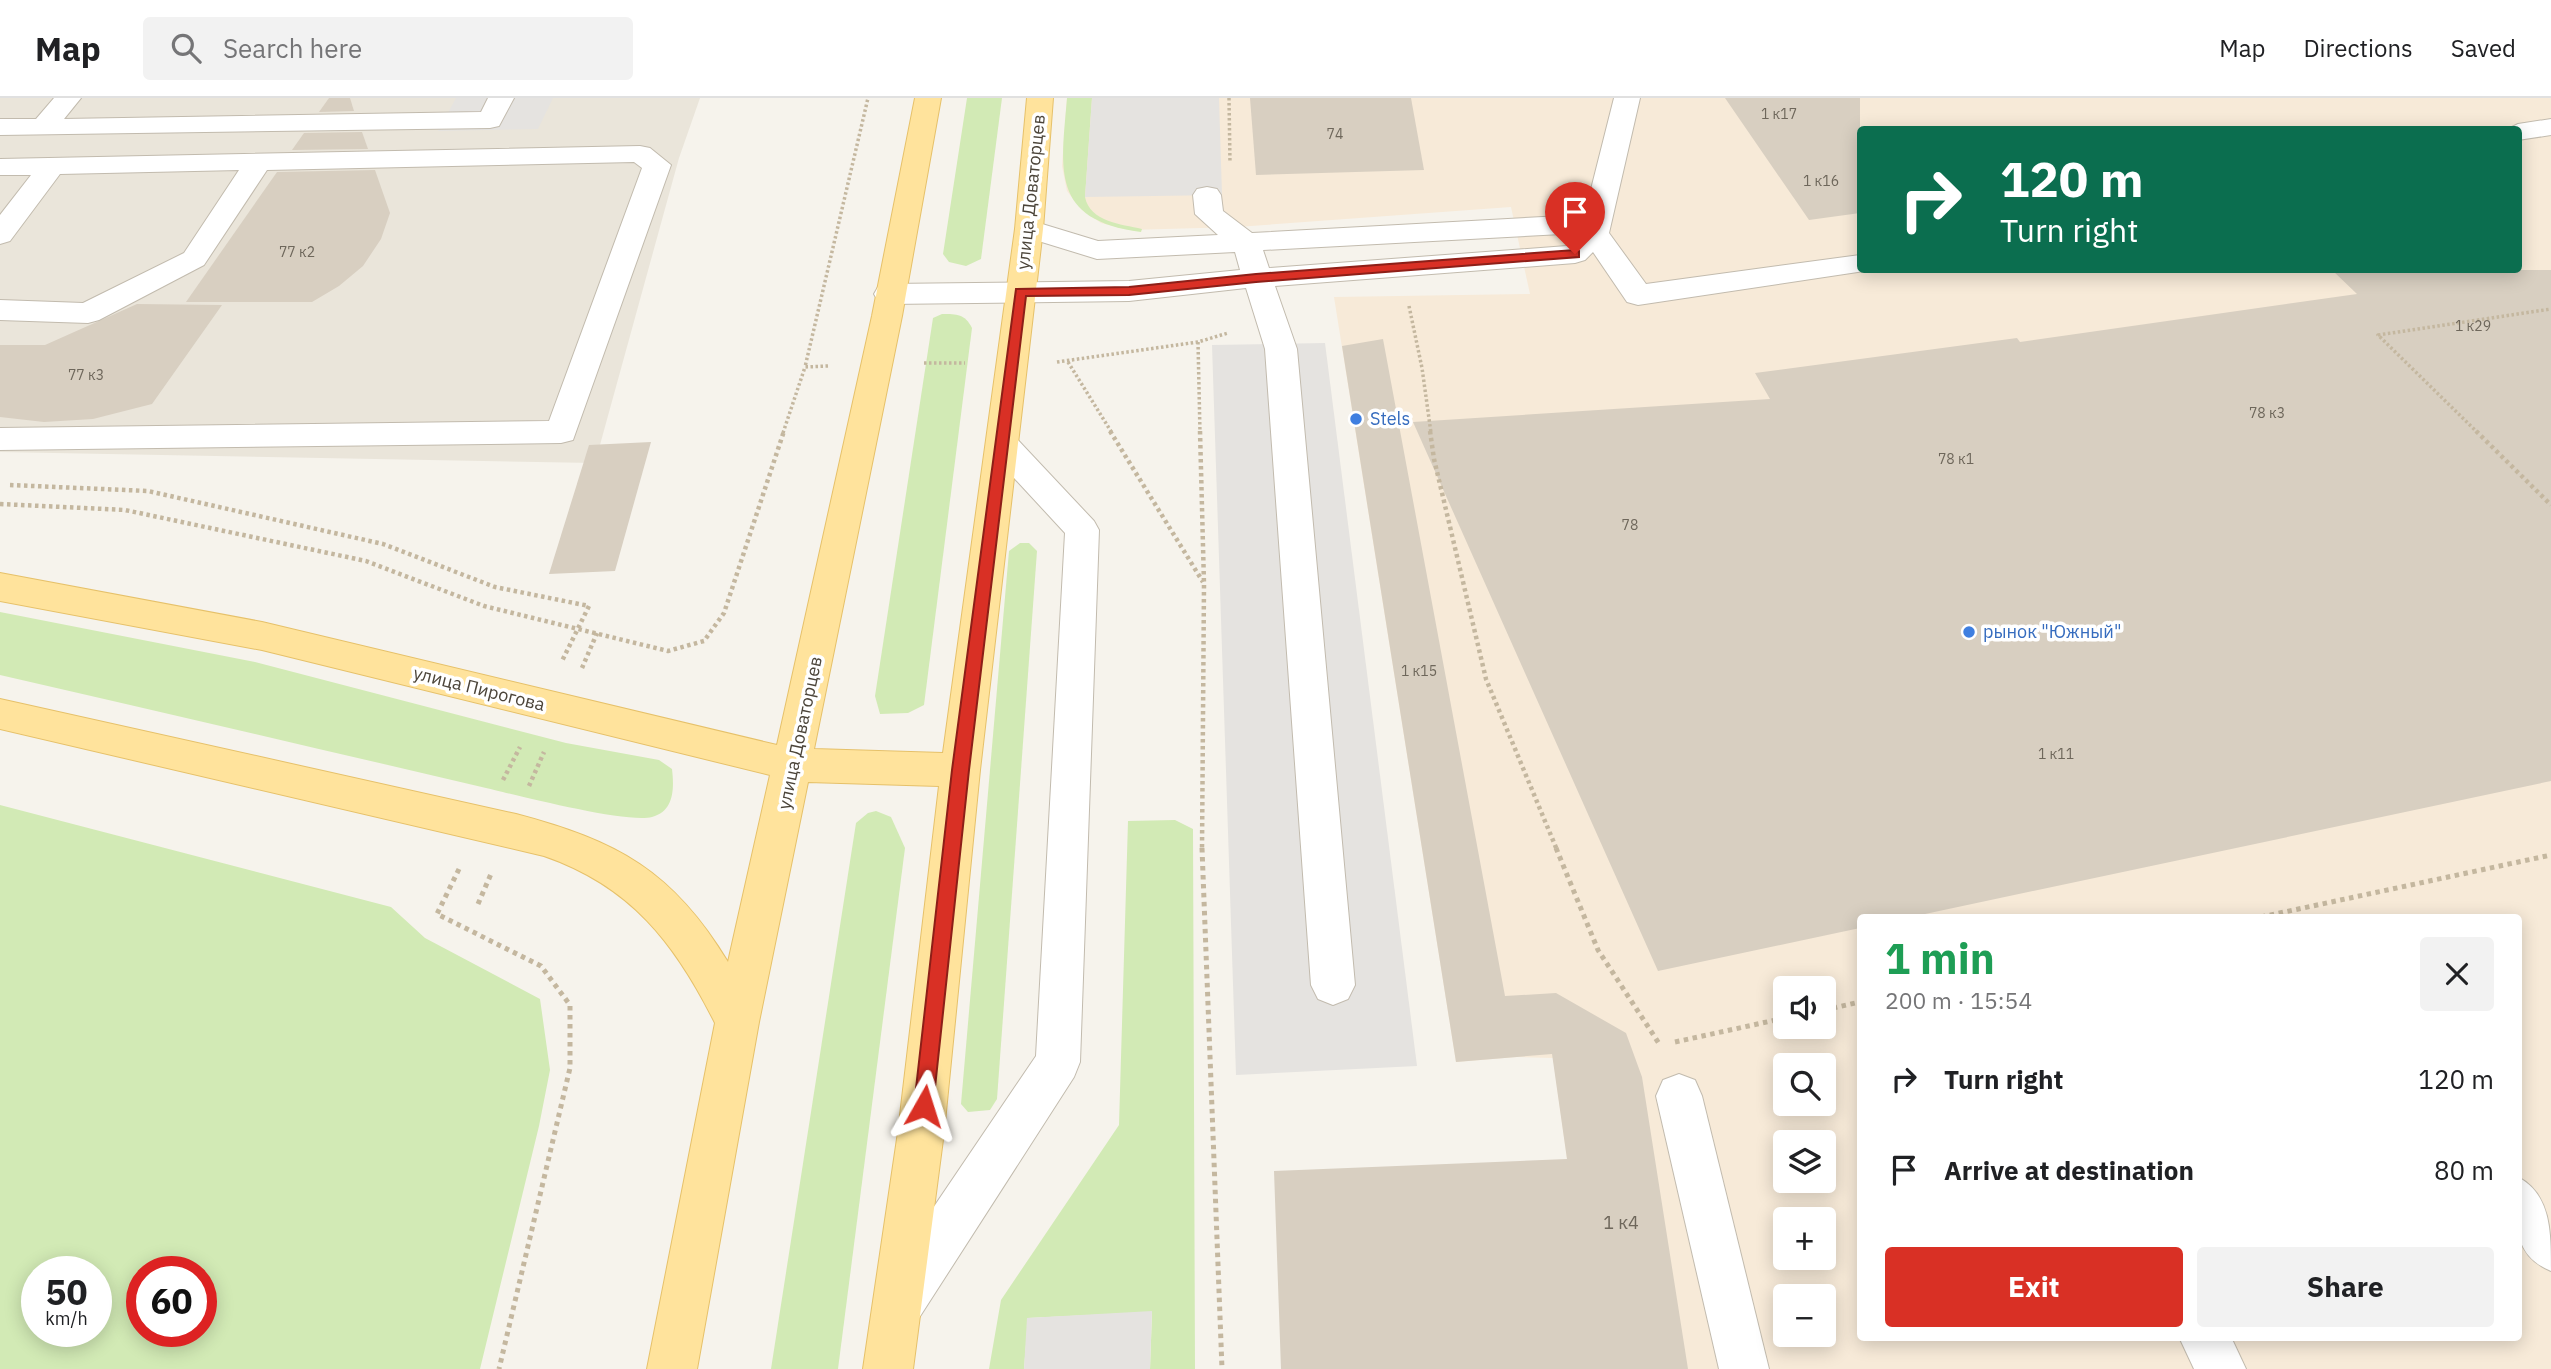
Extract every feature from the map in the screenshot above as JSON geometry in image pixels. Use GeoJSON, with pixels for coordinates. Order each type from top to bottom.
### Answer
{"type":"FeatureCollection","features":[{"type":"Feature","properties":{"kind":"main road","name":"улица Доваторцев"},"geometry":{"type":"LineString","coordinates":[[672,1369],[737,1022],[794,765],[928,98]]}},
{"type":"Feature","properties":{"kind":"main road","name":"улица Доваторцев"},"geometry":{"type":"LineString","coordinates":[[888,1369],[921,1132],[960,770],[1029,229],[1040,98]]}},
{"type":"Feature","properties":{"kind":"main road","name":"улица Пирогова"},"geometry":{"type":"LineString","coordinates":[[0,587],[262,636],[794,765],[960,770]]}},
{"type":"Feature","properties":{"kind":"main road"},"geometry":{"type":"LineString","coordinates":[[0,715],[554,842],[617,870],[665,908],[706,961],[737,1022]]}},
{"type":"Feature","properties":{"kind":"lane"},"geometry":{"type":"LineString","coordinates":[[43,127],[68,98]]}},
{"type":"Feature","properties":{"kind":"lane"},"geometry":{"type":"LineString","coordinates":[[0,127],[490,120],[501,98]]}},
{"type":"Feature","properties":{"kind":"lane"},"geometry":{"type":"LineString","coordinates":[[890,295],[1129,291],[1262,294],[1575,254],[1595,233],[1627,98]]}},
{"type":"Feature","properties":{"kind":"lane"},"geometry":{"type":"LineString","coordinates":[[2522,131],[2551,127]]}},
{"type":"Feature","properties":{"kind":"lane"},"geometry":{"type":"LineString","coordinates":[[0,167],[640,154],[657,165],[561,432],[0,439]]}},
{"type":"Feature","properties":{"kind":"lane"},"geometry":{"type":"LineString","coordinates":[[0,310],[88,313],[194,260],[258,162]]}},
{"type":"Feature","properties":{"kind":"lane"},"geometry":{"type":"LineString","coordinates":[[0,235],[52,166]]}},
{"type":"Feature","properties":{"kind":"lane"},"geometry":{"type":"LineString","coordinates":[[1208,195],[1209,214],[1246,242],[1281,349],[1334,985]]}},
{"type":"Feature","properties":{"kind":"lane"},"geometry":{"type":"LineString","coordinates":[[1029,229],[1097,250],[1562,225],[1595,233],[1639,295],[1857,264]]}},
{"type":"Feature","properties":{"kind":"lane"},"geometry":{"type":"LineString","coordinates":[[894,1311],[1058,1062],[1082,530],[1003,445]]}},
{"type":"Feature","properties":{"kind":"lane"},"geometry":{"type":"LineString","coordinates":[[1679,1096],[1744,1369]]}},
{"type":"Feature","properties":{"kind":"lane"},"geometry":{"type":"LineString","coordinates":[[2522,1206],[2551,1247]]}},
{"type":"Feature","properties":{"kind":"lane"},"geometry":{"type":"LineString","coordinates":[[2206,1341],[2221,1369]]}},
{"type":"Feature","properties":{"kind":"path"},"geometry":{"type":"LineString","coordinates":[[1222,1369],[1201,817],[1204,584],[1198,342],[1239,330],[1262,294]]}},
{"type":"Feature","properties":{"kind":"path"},"geometry":{"type":"LineString","coordinates":[[1408,302],[1422,368],[1434,459],[1486,679],[1598,950],[1658,1045],[1773,1021]]}},
{"type":"Feature","properties":{"kind":"path"},"geometry":{"type":"LineString","coordinates":[[2551,309],[2378,335],[2551,505]]}},
{"type":"Feature","properties":{"kind":"path"},"geometry":{"type":"LineString","coordinates":[[1068,362],[1204,584]]}},
{"type":"Feature","properties":{"kind":"path"},"geometry":{"type":"LineString","coordinates":[[0,504],[125,510],[366,561],[484,606],[668,650],[704,641],[724,612],[805,367]]}},
{"type":"Feature","properties":{"kind":"path"},"geometry":{"type":"LineString","coordinates":[[478,904],[597,633]]}},
{"type":"Feature","properties":{"kind":"path"},"geometry":{"type":"LineString","coordinates":[[2275,914],[2551,855]]}},
{"type":"Feature","properties":{"kind":"path"},"geometry":{"type":"LineString","coordinates":[[1836,1007],[1857,1003]]}},
{"type":"Feature","properties":{"kind":"shaded area"},"geometry":{"type":"Polygon","coordinates":[[[0,98],[700,98],[679,158],[595,463],[0,452],[0,98]]]}},
{"type":"Feature","properties":{"kind":"shaded area"},"geometry":{"type":"Polygon","coordinates":[[[456,98],[553,98],[538,129],[438,131],[456,98]]]}},
{"type":"Feature","properties":{"kind":"shaded area","name":"рынок \"Южный\""},"geometry":{"type":"Polygon","coordinates":[[[1067,98],[2551,98],[2551,1369],[1596,1369],[1553,1058],[1517,1057],[1456,1062],[1334,297],[1530,294],[1511,207],[1237,227],[1129,230],[1101,223],[1081,209],[1067,191],[1062,166],[1067,98]]]}},
{"type":"Feature","properties":{"kind":"shaded area"},"geometry":{"type":"Polygon","coordinates":[[[1092,98],[1219,98],[1222,195],[1085,197],[1092,98]]]}},
{"type":"Feature","properties":{"kind":"shaded area"},"geometry":{"type":"Polygon","coordinates":[[[1325,343],[1417,1066],[1236,1075],[1212,345],[1325,343]]]}},
{"type":"Feature","properties":{"kind":"shaded area"},"geometry":{"type":"Polygon","coordinates":[[[1152,1311],[1150,1369],[1024,1369],[1027,1318],[1152,1311]]]}},
{"type":"Feature","properties":{"kind":"green space"},"geometry":{"type":"Polygon","coordinates":[[[967,98],[1002,98],[981,259],[966,266],[949,262],[943,254],[967,98]]]}},
{"type":"Feature","properties":{"kind":"green space"},"geometry":{"type":"Polygon","coordinates":[[[1067,98],[1092,98],[1085,197],[1088,205],[1100,217],[1142,229],[1141,232],[1111,226],[1090,216],[1076,203],[1068,188],[1064,169],[1067,98]]]}},
{"type":"Feature","properties":{"kind":"green space"},"geometry":{"type":"Polygon","coordinates":[[[942,314],[960,316],[972,328],[924,705],[908,713],[880,714],[875,696],[933,318],[942,314]]]}},
{"type":"Feature","properties":{"kind":"green space"},"geometry":{"type":"Polygon","coordinates":[[[1020,543],[1029,543],[1037,551],[997,1099],[990,1110],[968,1112],[961,1104],[1009,551],[1020,543]]]}},
{"type":"Feature","properties":{"kind":"green space"},"geometry":{"type":"Polygon","coordinates":[[[0,612],[255,662],[566,743],[659,760],[672,769],[671,797],[665,810],[652,817],[597,813],[0,675],[0,612]]]}},
{"type":"Feature","properties":{"kind":"green space"},"geometry":{"type":"Polygon","coordinates":[[[0,805],[391,907],[425,938],[540,999],[550,1070],[480,1369],[0,1369],[0,805]]]}},
{"type":"Feature","properties":{"kind":"green space"},"geometry":{"type":"Polygon","coordinates":[[[876,811],[891,817],[905,848],[838,1369],[771,1369],[856,823],[868,813],[876,811]]]}},
{"type":"Feature","properties":{"kind":"green space"},"geometry":{"type":"Polygon","coordinates":[[[1175,820],[1193,829],[1195,1369],[1150,1369],[1152,1312],[1028,1318],[1024,1369],[989,1369],[1001,1300],[1119,1125],[1128,821],[1175,820]]]}},
{"type":"Feature","properties":{"kind":"building"},"geometry":{"type":"Polygon","coordinates":[[[329,98],[350,98],[354,111],[319,112],[329,98]]]}},
{"type":"Feature","properties":{"kind":"building"},"geometry":{"type":"Polygon","coordinates":[[[1250,98],[1411,98],[1424,170],[1256,175],[1250,98]]]}},
{"type":"Feature","properties":{"kind":"building"},"geometry":{"type":"Polygon","coordinates":[[[1725,98],[1860,98],[1860,126],[1857,126],[1857,213],[1809,220],[1725,98]]]}},
{"type":"Feature","properties":{"kind":"building"},"geometry":{"type":"Polygon","coordinates":[[[362,132],[368,149],[292,150],[304,133],[362,132]]]}},
{"type":"Feature","properties":{"kind":"building"},"geometry":{"type":"Polygon","coordinates":[[[375,170],[390,213],[381,239],[363,266],[339,286],[312,302],[186,302],[277,172],[375,170]]]}},
{"type":"Feature","properties":{"kind":"building"},"geometry":{"type":"Polygon","coordinates":[[[2522,270],[2551,270],[2551,781],[1925,914],[1857,914],[1857,929],[1658,971],[1413,422],[1770,399],[1755,373],[2017,338],[2020,342],[2357,294],[2335,273],[2522,273],[2522,270]]]}},
{"type":"Feature","properties":{"kind":"building"},"geometry":{"type":"Polygon","coordinates":[[[137,304],[222,305],[152,404],[93,419],[44,422],[0,417],[0,345],[45,345],[137,304]]]}},
{"type":"Feature","properties":{"kind":"building"},"geometry":{"type":"Polygon","coordinates":[[[1383,339],[1505,996],[1556,993],[1626,1033],[1642,1077],[1688,1369],[1281,1369],[1274,1171],[1567,1159],[1552,1054],[1456,1062],[1342,346],[1383,339]]]}},
{"type":"Feature","properties":{"kind":"building"},"geometry":{"type":"Polygon","coordinates":[[[651,442],[615,571],[549,574],[589,445],[651,442]]]}},
{"type":"Feature","properties":{"kind":"place","name":"Stels"},"geometry":{"type":"Point","coordinates":[1356,419]}},
{"type":"Feature","properties":{"kind":"place","name":"рынок \"Южный\""},"geometry":{"type":"Point","coordinates":[1969,632]}},
{"type":"Feature","properties":{"kind":"route"},"geometry":{"type":"LineString","coordinates":[[924,1106],[960,770],[1003,445],[1020,292],[1129,291],[1256,278],[1575,254]]}}]}
